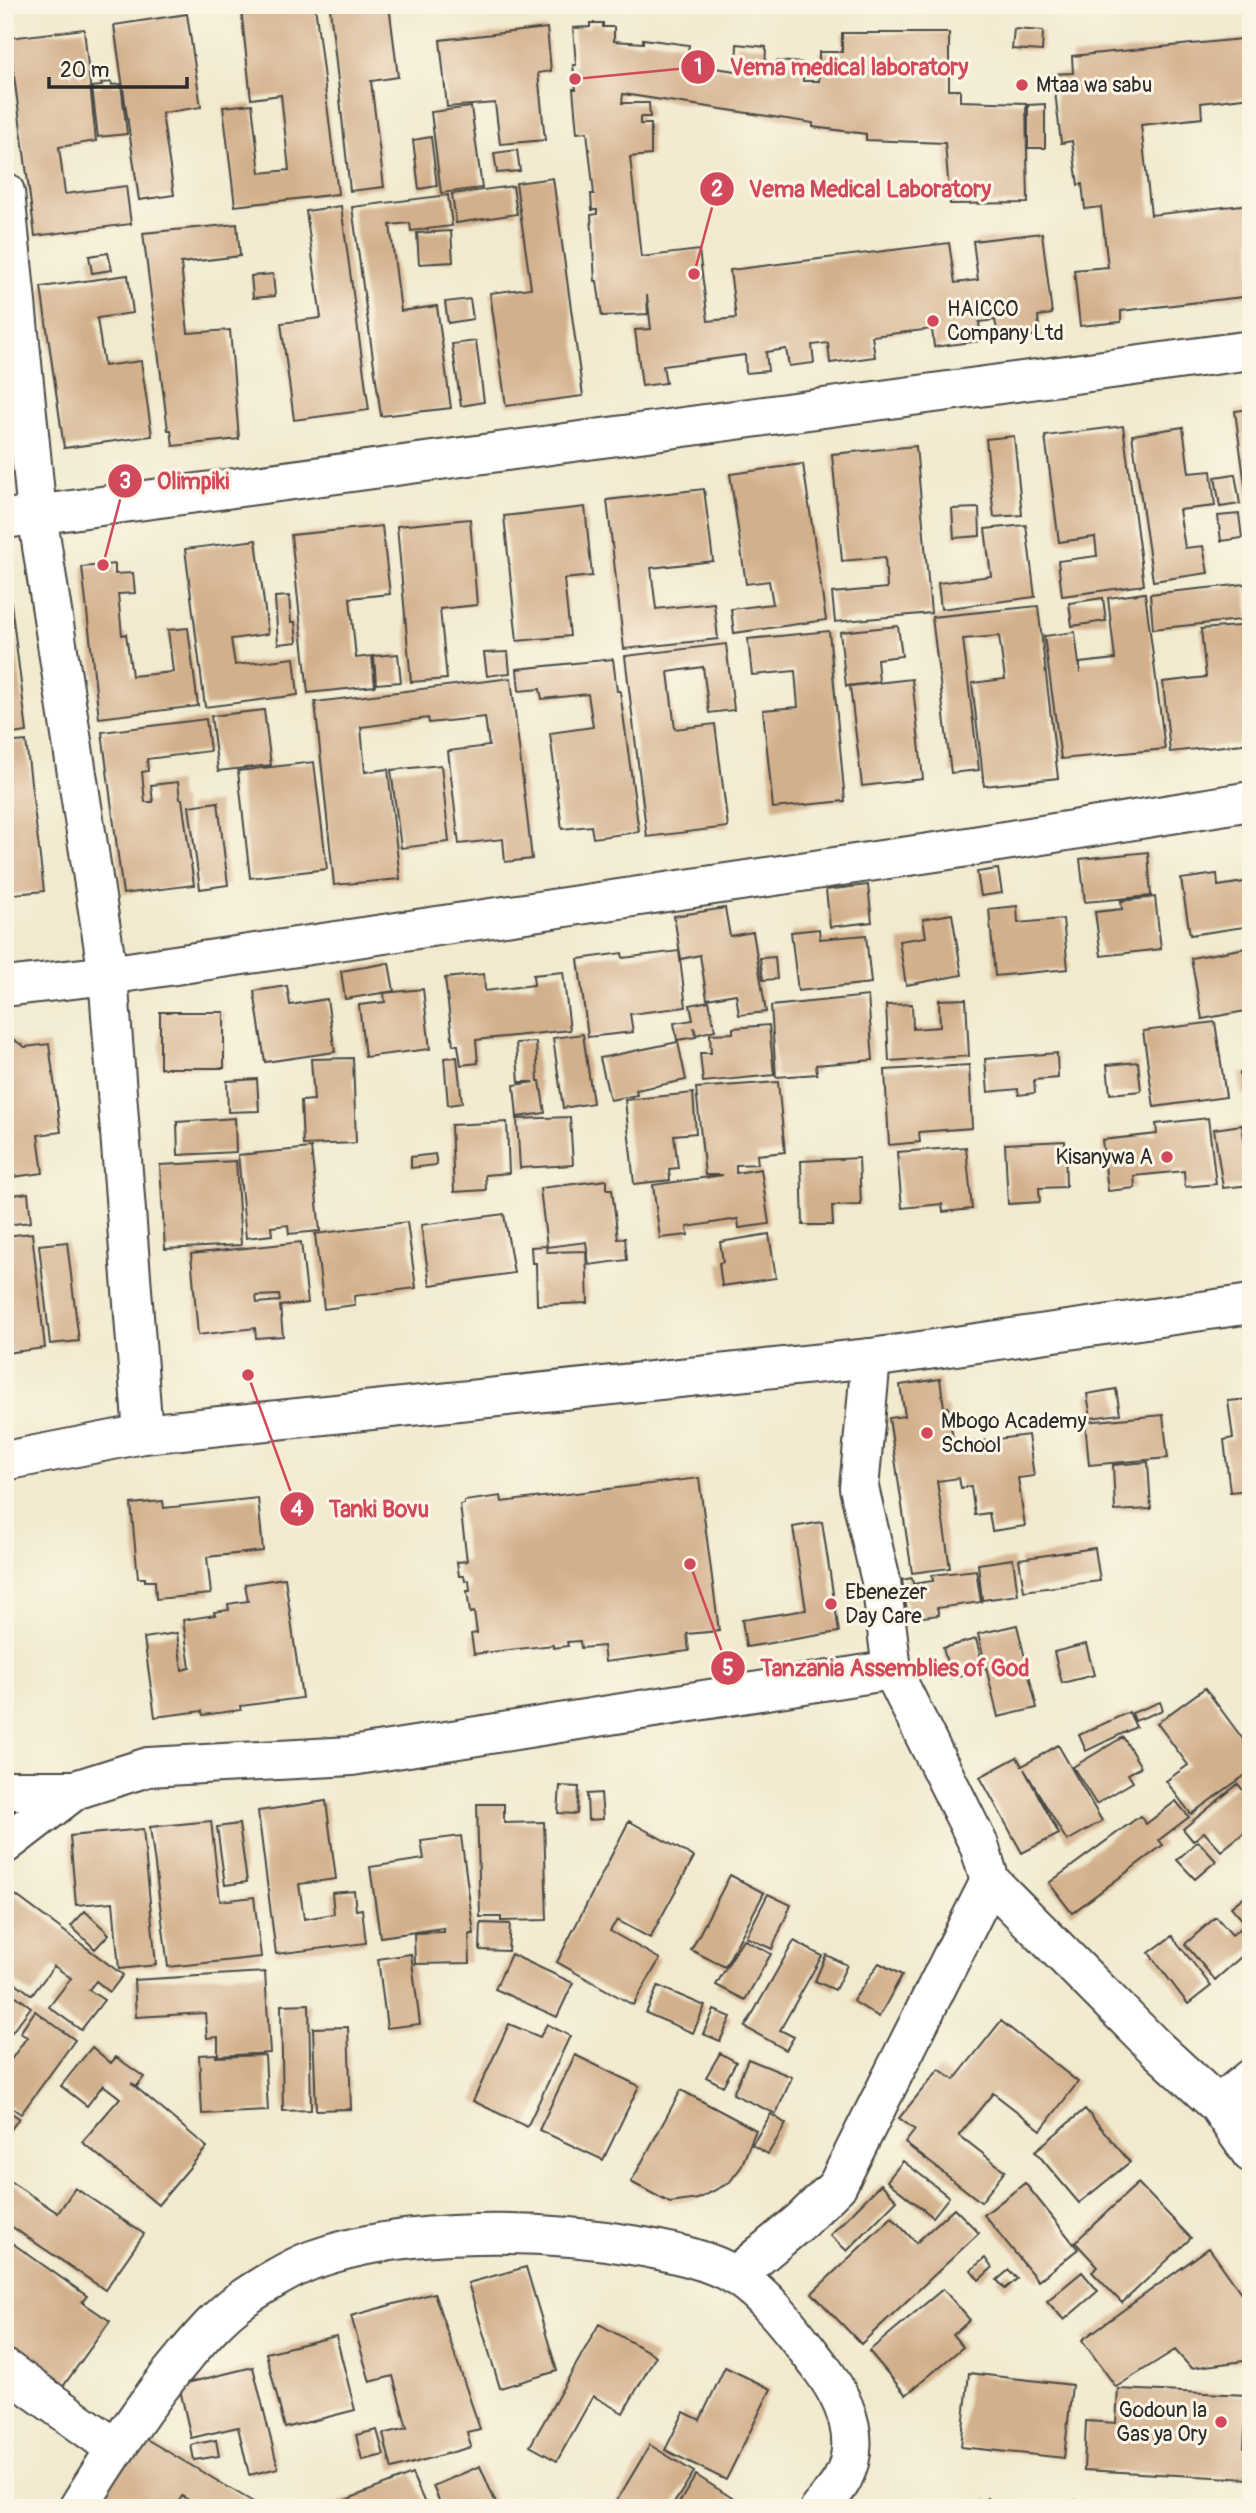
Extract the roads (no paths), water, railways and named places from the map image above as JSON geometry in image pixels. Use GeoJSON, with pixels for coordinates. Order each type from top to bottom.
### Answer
{"type":"FeatureCollection","features":[{"type":"Feature","properties":{"kind":"street"},"geometry":{"type":"LineString","coordinates":[[5,192],[21,517],[108,975],[143,1434]]}},
{"type":"Feature","properties":{"kind":"street"},"geometry":{"type":"LineString","coordinates":[[21,517],[1251,350]]}},
{"type":"Feature","properties":{"kind":"street"},"geometry":{"type":"LineString","coordinates":[[5,987],[108,975],[949,850],[1251,801]]}},
{"type":"Feature","properties":{"kind":"street"},"geometry":{"type":"LineString","coordinates":[[5,1461],[143,1434],[871,1358],[1251,1304]]}},
{"type":"Feature","properties":{"kind":"street"},"geometry":{"type":"LineString","coordinates":[[871,1358],[859,1488],[881,1581],[892,1670],[979,1845],[990,1881],[1155,2047],[1218,2105],[1251,2154]]}},
{"type":"Feature","properties":{"kind":"street"},"geometry":{"type":"LineString","coordinates":[[5,1790],[75,1790],[148,1768],[352,1756],[892,1670]]}},
{"type":"Feature","properties":{"kind":"street"},"geometry":{"type":"LineString","coordinates":[[5,1844],[75,1790]]}},
{"type":"Feature","properties":{"kind":"street"},"geometry":{"type":"LineString","coordinates":[[735,2276],[801,2221],[837,2186],[990,1881]]}},
{"type":"Feature","properties":{"kind":"street"},"geometry":{"type":"LineString","coordinates":[[1218,2105],[1251,2078]]}},
{"type":"Feature","properties":{"kind":"street"},"geometry":{"type":"LineString","coordinates":[[78,2508],[115,2448],[162,2384],[202,2336],[237,2303],[311,2260],[385,2241],[532,2234],[616,2242],[673,2253],[709,2264],[735,2276],[760,2294],[824,2372],[842,2402],[852,2440],[849,2459],[842,2480],[820,2508]]}},
{"type":"Feature","properties":{"kind":"street"},"geometry":{"type":"LineString","coordinates":[[5,2369],[115,2448]]}},
{"type":"Feature","properties":{"kind":"place","name":"Vema medical laboratory"},"geometry":{"type":"Point","coordinates":[575,79]}},
{"type":"Feature","properties":{"kind":"place","name":"Mtaa wa sabu"},"geometry":{"type":"Point","coordinates":[1022,85]}},
{"type":"Feature","properties":{"kind":"place","name":"Vema Medical Laboratory"},"geometry":{"type":"Point","coordinates":[694,274]}},
{"type":"Feature","properties":{"kind":"place","name":"HAICCO Company Ltd"},"geometry":{"type":"Point","coordinates":[933,321]}},
{"type":"Feature","properties":{"kind":"place","name":"Olimpiki"},"geometry":{"type":"Point","coordinates":[103,565]}},
{"type":"Feature","properties":{"kind":"place","name":"Kisanywa A"},"geometry":{"type":"Point","coordinates":[1167,1157]}},
{"type":"Feature","properties":{"kind":"place","name":"Tanki Bovu"},"geometry":{"type":"Point","coordinates":[248,1375]}},
{"type":"Feature","properties":{"kind":"place","name":"Mbogo Academy School"},"geometry":{"type":"Point","coordinates":[927,1433]}},
{"type":"Feature","properties":{"kind":"place","name":"Tanzania Assemblies of God"},"geometry":{"type":"Point","coordinates":[690,1564]}},
{"type":"Feature","properties":{"kind":"place","name":"Ebenezer Day Care"},"geometry":{"type":"Point","coordinates":[831,1604]}},
{"type":"Feature","properties":{"kind":"place","name":"Godoun la Gas ya Ory"},"geometry":{"type":"Point","coordinates":[1221,2422]}}]}
